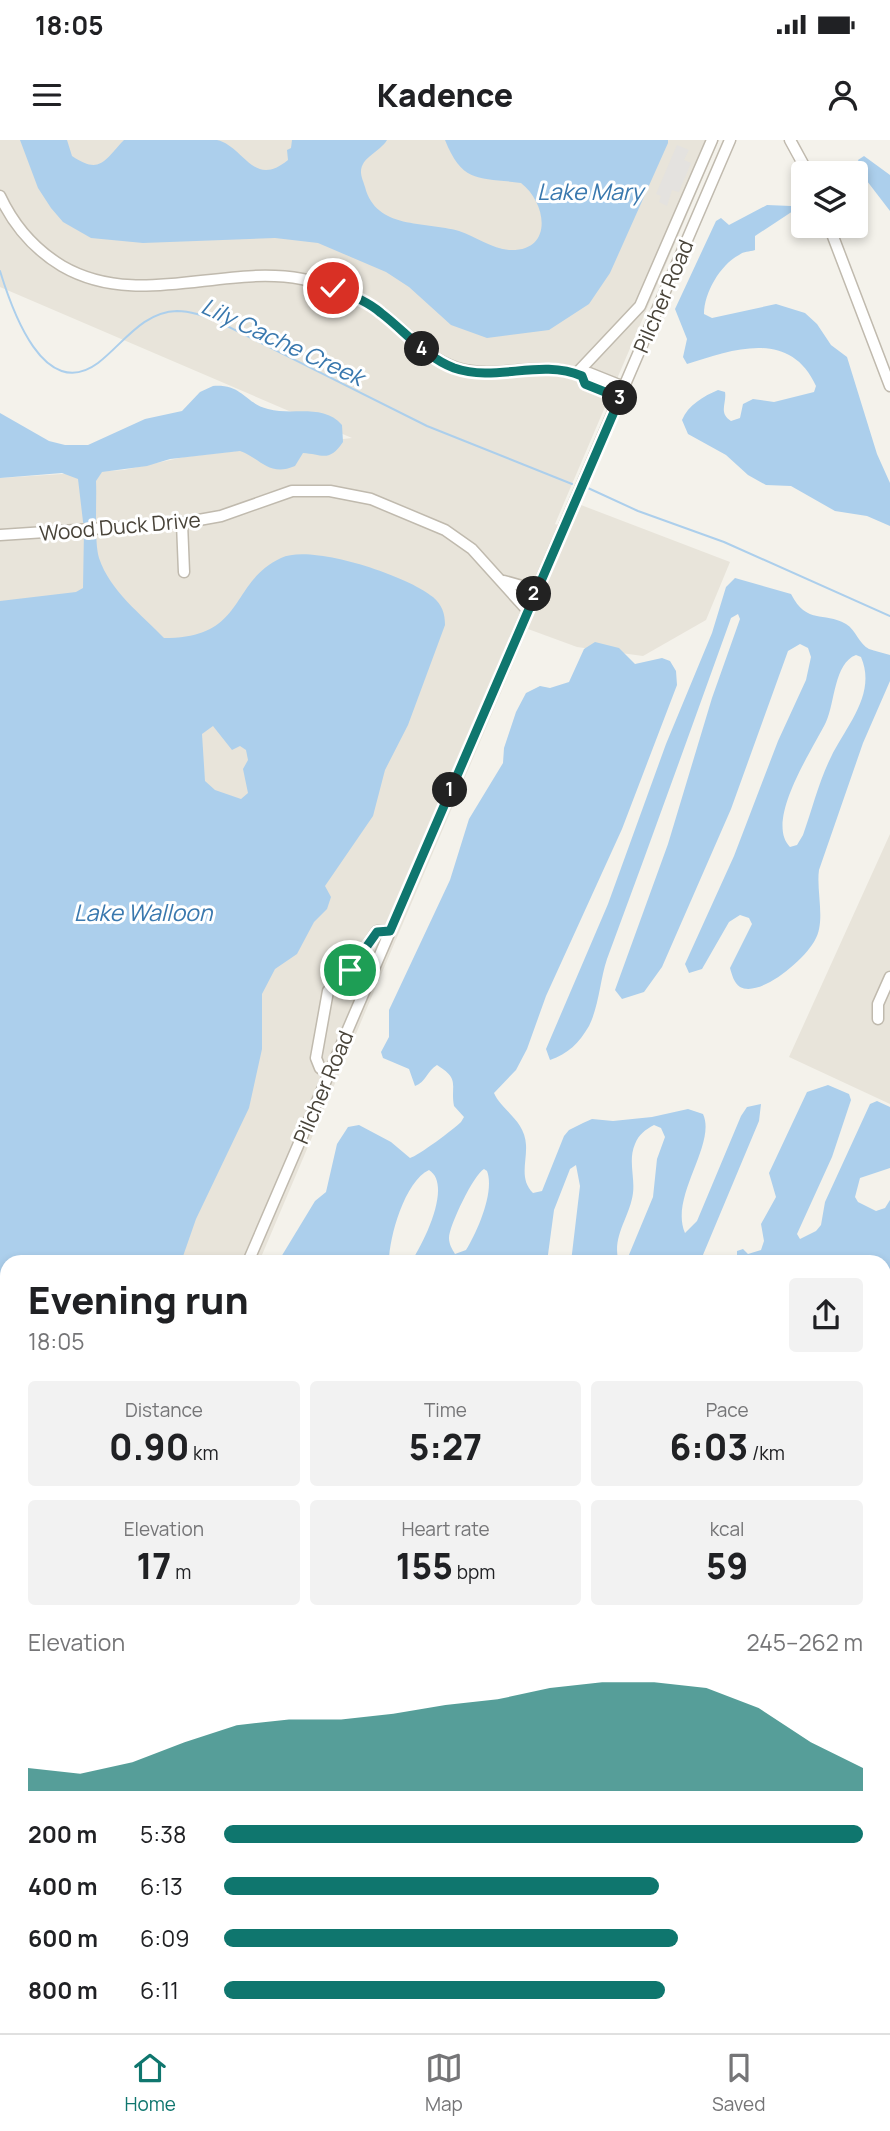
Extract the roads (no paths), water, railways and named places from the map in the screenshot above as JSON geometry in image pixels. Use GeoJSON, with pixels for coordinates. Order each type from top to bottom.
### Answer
{"type":"FeatureCollection","features":[{"type":"Feature","properties":{"kind":"street"},"geometry":{"type":"LineString","coordinates":[[579,375],[640,306],[712,140]]}},
{"type":"Feature","properties":{"kind":"street","name":"Pilcher Road"},"geometry":{"type":"LineString","coordinates":[[251,1255],[730,140]]}},
{"type":"Feature","properties":{"kind":"street"},"geometry":{"type":"LineString","coordinates":[[790,140],[801,161]]}},
{"type":"Feature","properties":{"kind":"street"},"geometry":{"type":"LineString","coordinates":[[0,196],[31,243],[47,257],[92,281],[125,287],[271,275],[303,279],[360,299],[379,310],[436,360],[455,368],[496,374],[549,367],[579,375],[589,373],[624,387]]}},
{"type":"Feature","properties":{"kind":"street"},"geometry":{"type":"LineString","coordinates":[[833,238],[890,386]]}},
{"type":"Feature","properties":{"kind":"street"},"geometry":{"type":"LineString","coordinates":[[579,375],[585,384],[620,398]]}},
{"type":"Feature","properties":{"kind":"street"},"geometry":{"type":"LineString","coordinates":[[597,389],[602,378]]}},
{"type":"Feature","properties":{"kind":"street","name":"Wood Duck Drive"},"geometry":{"type":"LineString","coordinates":[[0,536],[182,523],[221,516],[292,491],[330,491],[371,499],[445,530],[472,549],[504,581],[527,610]]}},
{"type":"Feature","properties":{"kind":"street"},"geometry":{"type":"LineString","coordinates":[[182,523],[184,572]]}},
{"type":"Feature","properties":{"kind":"street","name":"Wood Duck Drive"},"geometry":{"type":"LineString","coordinates":[[504,581],[536,590]]}},
{"type":"Feature","properties":{"kind":"street"},"geometry":{"type":"LineString","coordinates":[[328,1074],[320,1068],[316,1058],[328,991],[356,962],[377,932],[390,931]]}},
{"type":"Feature","properties":{"kind":"street"},"geometry":{"type":"LineString","coordinates":[[878,1019],[878,1004],[890,977]]}},
{"type":"Feature","properties":{"kind":"water","name":"Lake Mary"},"geometry":{"type":"Polygon","coordinates":[[[20,140],[67,140],[72,156],[81,162],[95,165],[106,159],[124,140],[217,140],[235,150],[257,168],[266,170],[276,168],[288,160],[287,150],[291,148],[292,140],[387,140],[367,158],[361,172],[371,201],[380,211],[403,221],[459,231],[509,250],[524,249],[534,243],[539,235],[542,225],[536,202],[521,183],[484,179],[466,172],[452,155],[445,140],[668,140],[668,143],[610,273],[589,304],[549,330],[487,338],[451,325],[409,287],[386,272],[318,243],[275,238],[143,243],[91,238],[63,222],[51,208],[38,188],[20,140]]]}},
{"type":"Feature","properties":{"kind":"water"},"geometry":{"type":"Polygon","coordinates":[[[864,156],[890,175],[890,211],[868,182],[868,161],[858,160],[864,156]]]}},
{"type":"Feature","properties":{"kind":"water"},"geometry":{"type":"Polygon","coordinates":[[[767,205],[791,206],[791,212],[755,236],[755,250],[741,254],[726,265],[710,289],[704,314],[712,318],[776,304],[805,313],[817,324],[831,345],[847,357],[877,454],[890,483],[890,526],[867,516],[835,511],[791,486],[766,485],[748,475],[726,455],[688,434],[682,420],[685,415],[692,405],[718,390],[725,392],[724,411],[731,421],[740,418],[743,404],[753,399],[774,402],[814,392],[816,386],[805,368],[791,356],[776,350],[742,349],[687,364],[683,357],[687,339],[675,309],[716,221],[721,218],[729,225],[767,205]]]}},
{"type":"Feature","properties":{"kind":"water","name":"Lake Walloon"},"geometry":{"type":"Polygon","coordinates":[[[213,386],[223,386],[268,409],[326,414],[342,425],[343,442],[329,455],[303,453],[295,466],[286,469],[266,466],[240,451],[170,459],[147,466],[102,472],[96,481],[99,558],[118,591],[164,638],[191,636],[210,629],[224,619],[264,569],[281,558],[295,555],[336,558],[403,580],[436,600],[442,610],[445,625],[408,725],[385,770],[373,816],[325,886],[331,897],[327,909],[314,922],[297,954],[275,969],[262,994],[262,1049],[249,1108],[196,1219],[183,1255],[0,1255],[0,601],[76,592],[83,588],[84,530],[78,479],[62,473],[0,478],[0,413],[49,441],[65,445],[88,445],[145,419],[182,411],[200,392],[213,386]],[[213,726],[202,734],[205,781],[215,790],[241,799],[248,793],[243,769],[248,760],[246,750],[240,746],[232,750],[213,726]]]}},
{"type":"Feature","properties":{"kind":"water"},"geometry":{"type":"Polygon","coordinates":[[[735,578],[791,594],[797,604],[809,614],[846,624],[866,647],[890,655],[890,681],[863,743],[819,870],[818,932],[810,948],[793,966],[759,987],[740,987],[730,968],[752,924],[749,918],[740,915],[729,922],[702,969],[689,973],[685,964],[734,856],[778,741],[806,680],[811,657],[808,648],[800,644],[788,651],[731,809],[662,967],[644,992],[622,999],[615,990],[668,844],[712,698],[740,619],[738,614],[731,618],[607,959],[589,1026],[577,1043],[562,1055],[550,1060],[546,1049],[608,904],[666,744],[712,633],[726,587],[735,578]],[[856,655],[843,666],[826,722],[793,785],[783,820],[784,835],[790,847],[797,845],[803,835],[827,766],[858,709],[865,684],[861,657],[856,655]]]}},
{"type":"Feature","properties":{"kind":"water"},"geometry":{"type":"Polygon","coordinates":[[[595,642],[619,648],[635,664],[662,658],[670,661],[676,671],[677,685],[622,829],[546,996],[527,1049],[516,1070],[494,1093],[525,1136],[525,1176],[533,1193],[542,1191],[564,1136],[569,1130],[583,1123],[592,1119],[613,1121],[652,1117],[688,1109],[703,1114],[706,1126],[704,1140],[683,1203],[685,1233],[697,1221],[741,1116],[747,1107],[761,1104],[759,1121],[703,1255],[629,1255],[653,1197],[657,1159],[665,1137],[661,1128],[654,1125],[640,1135],[633,1150],[633,1193],[619,1236],[617,1255],[572,1255],[580,1186],[576,1165],[570,1169],[554,1210],[548,1255],[415,1255],[428,1229],[437,1201],[436,1178],[429,1170],[420,1176],[406,1197],[395,1225],[390,1255],[282,1255],[315,1201],[326,1192],[337,1144],[348,1127],[359,1125],[391,1142],[410,1158],[444,1136],[464,1117],[454,1106],[452,1079],[444,1070],[437,1065],[415,1086],[409,1069],[383,1058],[381,1052],[389,1037],[389,1010],[450,880],[469,819],[503,763],[504,748],[516,712],[526,693],[540,686],[550,688],[569,682],[584,649],[595,642]],[[484,1169],[474,1180],[463,1201],[450,1232],[449,1240],[455,1254],[466,1250],[480,1223],[487,1200],[489,1180],[484,1169]]]}},
{"type":"Feature","properties":{"kind":"water"},"geometry":{"type":"Polygon","coordinates":[[[828,1085],[849,1094],[851,1100],[832,1157],[797,1234],[800,1239],[816,1231],[821,1225],[825,1202],[870,1104],[877,1101],[890,1107],[890,1168],[860,1178],[855,1197],[858,1202],[876,1211],[885,1208],[890,1200],[890,1255],[737,1255],[737,1251],[743,1249],[748,1254],[761,1250],[764,1241],[761,1224],[776,1197],[769,1173],[807,1092],[828,1085]]]}},
{"type":"Feature","properties":{"kind":"waterway","name":"Lily Cache Creek"},"geometry":{"type":"LineString","coordinates":[[0,271],[22,328],[33,347],[46,362],[62,371],[79,372],[98,363],[134,330],[153,317],[177,311],[193,313],[219,322],[427,426],[572,484]]}},
{"type":"Feature","properties":{"kind":"waterway","name":"Lily Cache Creek"},"geometry":{"type":"LineString","coordinates":[[588,488],[638,511],[724,542],[890,616]]}}]}
